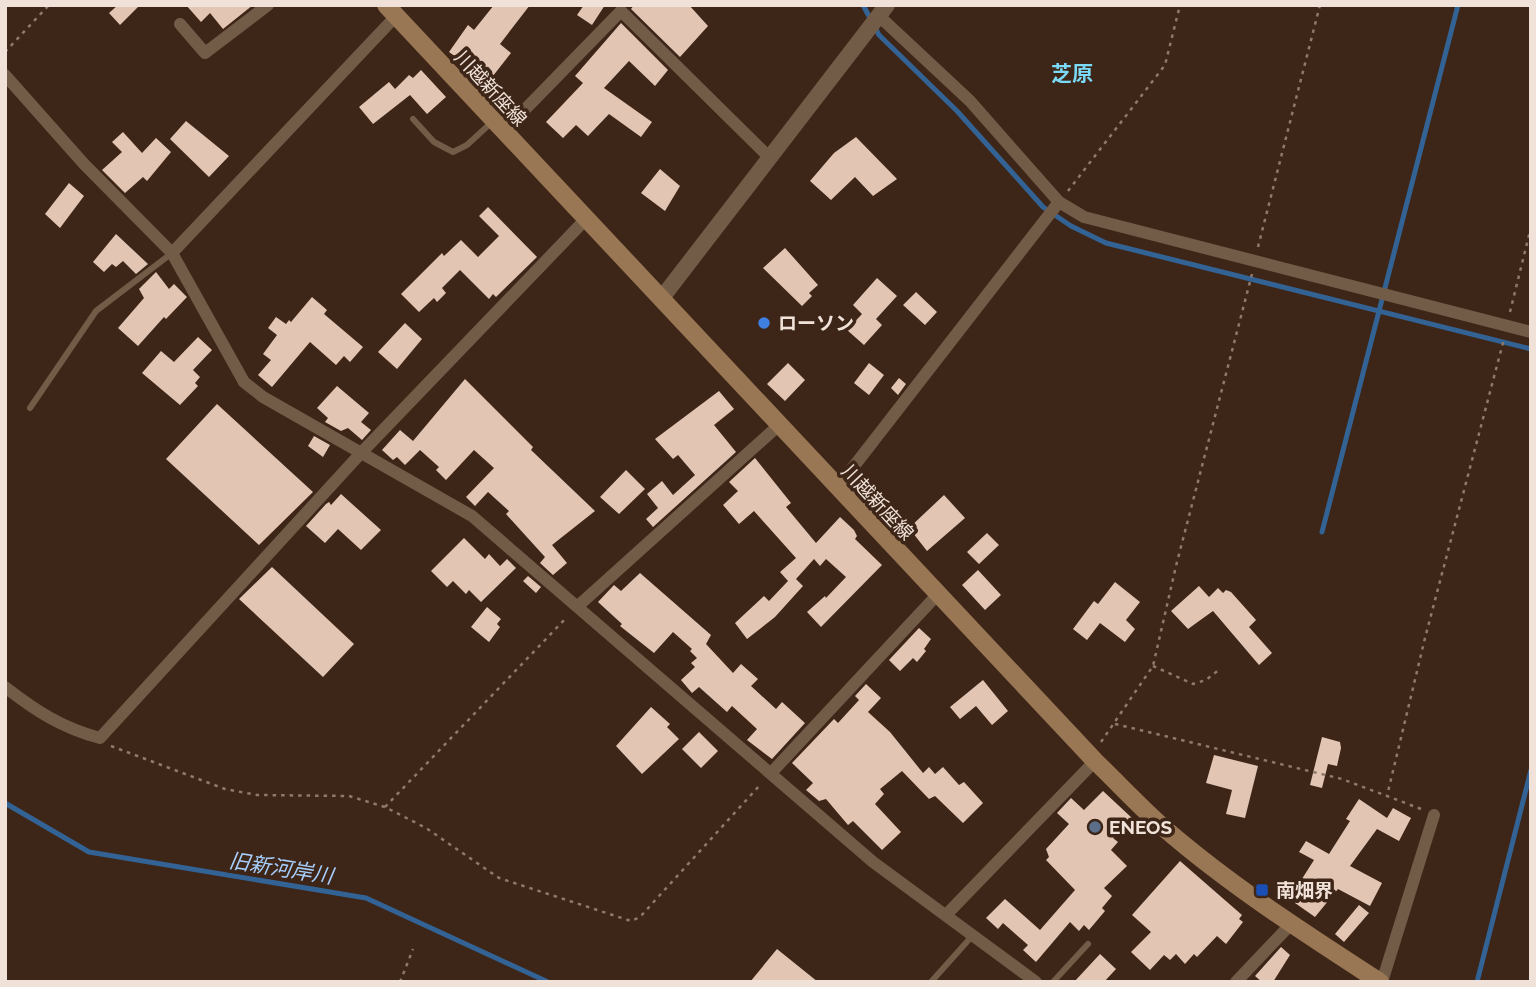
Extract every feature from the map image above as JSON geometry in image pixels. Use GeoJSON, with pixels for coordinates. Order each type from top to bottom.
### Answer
{"type":"FeatureCollection","features":[{"type":"Feature","properties":{"kind":"main road","name":"川越新座線"},"geometry":{"type":"LineString","coordinates":[[391,11],[1092,758],[1163,827],[1291,924],[1381,982]]}},
{"type":"Feature","properties":{"kind":"street"},"geometry":{"type":"LineString","coordinates":[[180,24],[205,52],[268,5]]}},
{"type":"Feature","properties":{"kind":"street"},"geometry":{"type":"LineString","coordinates":[[498,127],[618,8],[769,158]]}},
{"type":"Feature","properties":{"kind":"street"},"geometry":{"type":"LineString","coordinates":[[660,299],[883,10],[970,101],[1059,202],[1095,221],[1531,332]]}},
{"type":"Feature","properties":{"kind":"street"},"geometry":{"type":"LineString","coordinates":[[172,253],[391,11]]}},
{"type":"Feature","properties":{"kind":"street"},"geometry":{"type":"LineString","coordinates":[[5,75],[93,173],[172,253],[244,382],[263,397],[472,516],[772,772],[873,862],[1035,982]]}},
{"type":"Feature","properties":{"kind":"street"},"geometry":{"type":"LineString","coordinates":[[836,488],[1059,202]]}},
{"type":"Feature","properties":{"kind":"street"},"geometry":{"type":"LineString","coordinates":[[5,687],[45,717],[69,730],[100,738],[361,453],[585,220]]}},
{"type":"Feature","properties":{"kind":"street"},"geometry":{"type":"LineString","coordinates":[[578,606],[779,425]]}},
{"type":"Feature","properties":{"kind":"street"},"geometry":{"type":"LineString","coordinates":[[772,772],[937,595]]}},
{"type":"Feature","properties":{"kind":"street"},"geometry":{"type":"LineString","coordinates":[[946,915],[1092,758]]}},
{"type":"Feature","properties":{"kind":"street"},"geometry":{"type":"LineString","coordinates":[[1381,982],[1434,815]]}},
{"type":"Feature","properties":{"kind":"street"},"geometry":{"type":"LineString","coordinates":[[1236,982],[1291,924]]}},
{"type":"Feature","properties":{"kind":"lane"},"geometry":{"type":"LineString","coordinates":[[413,119],[434,142],[453,152],[498,127]]}},
{"type":"Feature","properties":{"kind":"lane"},"geometry":{"type":"LineString","coordinates":[[30,408],[96,311],[172,253]]}},
{"type":"Feature","properties":{"kind":"lane"},"geometry":{"type":"LineString","coordinates":[[931,982],[973,935]]}},
{"type":"Feature","properties":{"kind":"lane"},"geometry":{"type":"LineString","coordinates":[[1053,982],[1087,944]]}},
{"type":"Feature","properties":{"kind":"path"},"geometry":{"type":"LineString","coordinates":[[5,52],[48,5]]}},
{"type":"Feature","properties":{"kind":"path"},"geometry":{"type":"LineString","coordinates":[[1059,202],[1165,65],[1180,5]]}},
{"type":"Feature","properties":{"kind":"path"},"geometry":{"type":"LineString","coordinates":[[1092,758],[1153,666],[1176,566],[1320,5]]}},
{"type":"Feature","properties":{"kind":"path"},"geometry":{"type":"LineString","coordinates":[[1387,796],[1531,226]]}},
{"type":"Feature","properties":{"kind":"path"},"geometry":{"type":"LineString","coordinates":[[386,807],[537,645],[578,606]]}},
{"type":"Feature","properties":{"kind":"path"},"geometry":{"type":"LineString","coordinates":[[1153,666],[1193,684],[1206,680],[1220,669]]}},
{"type":"Feature","properties":{"kind":"path"},"geometry":{"type":"LineString","coordinates":[[1115,724],[1342,779],[1434,815]]}},
{"type":"Feature","properties":{"kind":"path"},"geometry":{"type":"LineString","coordinates":[[100,738],[113,747],[156,760],[225,789],[257,795],[349,796],[386,807],[426,828],[499,878],[631,922],[640,917],[772,772]]}},
{"type":"Feature","properties":{"kind":"path"},"geometry":{"type":"LineString","coordinates":[[400,982],[414,949]]}},
{"type":"Feature","properties":{"kind":"building"},"geometry":{"type":"Polygon","coordinates":[[[118,5],[140,5],[120,25],[109,13],[118,5]]]}},
{"type":"Feature","properties":{"kind":"building"},"geometry":{"type":"Polygon","coordinates":[[[186,5],[253,5],[223,29],[210,13],[201,22],[186,5]]]}},
{"type":"Feature","properties":{"kind":"building"},"geometry":{"type":"Polygon","coordinates":[[[494,5],[530,5],[500,44],[511,53],[489,81],[449,52],[468,25],[474,30],[494,5]]]}},
{"type":"Feature","properties":{"kind":"building"},"geometry":{"type":"Polygon","coordinates":[[[584,5],[605,5],[592,25],[577,15],[584,5]]]}},
{"type":"Feature","properties":{"kind":"building"},"geometry":{"type":"Polygon","coordinates":[[[634,5],[689,5],[708,26],[680,57],[631,9],[634,5]]]}},
{"type":"Feature","properties":{"kind":"building"},"geometry":{"type":"Polygon","coordinates":[[[621,23],[668,70],[655,86],[629,61],[604,88],[652,122],[641,137],[609,114],[588,136],[576,125],[563,138],[546,122],[583,83],[575,76],[621,23]]]}},
{"type":"Feature","properties":{"kind":"building"},"geometry":{"type":"Polygon","coordinates":[[[421,70],[446,97],[427,114],[410,95],[373,124],[359,107],[389,82],[395,89],[409,75],[413,78],[421,70]]]}},
{"type":"Feature","properties":{"kind":"building"},"geometry":{"type":"Polygon","coordinates":[[[186,121],[229,156],[209,177],[170,139],[186,121]]]}},
{"type":"Feature","properties":{"kind":"building"},"geometry":{"type":"Polygon","coordinates":[[[123,132],[142,153],[156,138],[171,152],[147,181],[143,177],[125,193],[102,170],[122,152],[112,142],[123,132]]]}},
{"type":"Feature","properties":{"kind":"building"},"geometry":{"type":"Polygon","coordinates":[[[856,137],[897,179],[873,196],[855,177],[831,200],[810,181],[834,153],[856,137]]]}},
{"type":"Feature","properties":{"kind":"building"},"geometry":{"type":"Polygon","coordinates":[[[660,169],[680,186],[665,211],[641,193],[660,169]]]}},
{"type":"Feature","properties":{"kind":"building"},"geometry":{"type":"Polygon","coordinates":[[[69,183],[84,196],[60,228],[45,214],[69,183]]]}},
{"type":"Feature","properties":{"kind":"building"},"geometry":{"type":"Polygon","coordinates":[[[488,207],[537,257],[496,297],[493,294],[489,299],[460,270],[442,288],[446,293],[437,302],[434,298],[419,312],[401,294],[442,253],[444,256],[461,240],[478,257],[499,236],[479,216],[488,207]]]}},
{"type":"Feature","properties":{"kind":"building"},"geometry":{"type":"Polygon","coordinates":[[[116,234],[148,264],[136,274],[123,261],[116,267],[112,264],[104,272],[93,262],[116,234]]]}},
{"type":"Feature","properties":{"kind":"building"},"geometry":{"type":"Polygon","coordinates":[[[785,248],[818,285],[809,293],[812,296],[802,306],[763,268],[785,248]]]}},
{"type":"Feature","properties":{"kind":"building"},"geometry":{"type":"Polygon","coordinates":[[[156,272],[169,289],[174,284],[187,297],[166,319],[164,317],[138,346],[118,328],[144,298],[139,289],[156,272]]]}},
{"type":"Feature","properties":{"kind":"building"},"geometry":{"type":"Polygon","coordinates":[[[877,278],[897,296],[876,319],[882,325],[864,345],[847,330],[862,314],[853,305],[877,278]]]}},
{"type":"Feature","properties":{"kind":"building"},"geometry":{"type":"Polygon","coordinates":[[[916,292],[937,312],[925,325],[903,305],[916,292]]]}},
{"type":"Feature","properties":{"kind":"building"},"geometry":{"type":"Polygon","coordinates":[[[312,297],[327,310],[324,314],[363,347],[350,362],[344,356],[336,365],[310,342],[272,387],[258,375],[271,360],[263,354],[277,335],[268,328],[276,317],[286,324],[289,320],[291,322],[312,297]]]}},
{"type":"Feature","properties":{"kind":"building"},"geometry":{"type":"Polygon","coordinates":[[[405,323],[422,339],[397,369],[378,352],[405,323]]]}},
{"type":"Feature","properties":{"kind":"building"},"geometry":{"type":"Polygon","coordinates":[[[198,337],[212,350],[193,370],[200,377],[195,383],[198,386],[180,405],[142,373],[161,351],[174,362],[198,337]]]}},
{"type":"Feature","properties":{"kind":"building"},"geometry":{"type":"Polygon","coordinates":[[[788,363],[805,380],[785,401],[767,384],[788,363]]]}},
{"type":"Feature","properties":{"kind":"building"},"geometry":{"type":"Polygon","coordinates":[[[869,363],[884,375],[869,395],[854,383],[869,363]]]}},
{"type":"Feature","properties":{"kind":"building"},"geometry":{"type":"Polygon","coordinates":[[[899,378],[906,384],[898,395],[891,388],[899,378]]]}},
{"type":"Feature","properties":{"kind":"building"},"geometry":{"type":"Polygon","coordinates":[[[465,379],[533,447],[531,450],[595,511],[552,545],[567,563],[553,575],[540,563],[545,557],[506,514],[509,511],[488,492],[475,506],[466,497],[494,468],[474,450],[446,480],[436,470],[439,467],[420,450],[405,465],[397,457],[393,460],[382,450],[400,430],[413,441],[465,379]]]}},
{"type":"Feature","properties":{"kind":"building"},"geometry":{"type":"Polygon","coordinates":[[[337,386],[369,413],[361,422],[371,430],[362,440],[348,428],[341,431],[325,422],[328,418],[317,408],[337,386]]]}},
{"type":"Feature","properties":{"kind":"building"},"geometry":{"type":"Polygon","coordinates":[[[719,391],[734,409],[714,425],[736,452],[653,527],[646,519],[658,508],[647,494],[662,481],[673,495],[695,475],[678,455],[673,459],[655,439],[719,391]]]}},
{"type":"Feature","properties":{"kind":"building"},"geometry":{"type":"Polygon","coordinates":[[[217,404],[313,492],[259,545],[166,459],[217,404]]]}},
{"type":"Feature","properties":{"kind":"building"},"geometry":{"type":"Polygon","coordinates":[[[314,436],[330,445],[323,457],[308,446],[314,436]]]}},
{"type":"Feature","properties":{"kind":"building"},"geometry":{"type":"Polygon","coordinates":[[[755,458],[791,503],[786,507],[816,543],[840,517],[854,530],[857,536],[855,539],[882,565],[821,627],[807,612],[825,596],[826,598],[846,577],[826,559],[820,566],[814,559],[796,579],[803,586],[775,617],[747,639],[735,623],[764,596],[769,601],[788,581],[780,572],[796,558],[754,511],[739,524],[723,505],[738,491],[729,482],[755,458]]]}},
{"type":"Feature","properties":{"kind":"building"},"geometry":{"type":"Polygon","coordinates":[[[626,470],[645,489],[619,514],[600,497],[626,470]]]}},
{"type":"Feature","properties":{"kind":"building"},"geometry":{"type":"Polygon","coordinates":[[[341,494],[381,530],[361,550],[338,529],[325,543],[306,526],[326,504],[329,502],[331,505],[341,494]]]}},
{"type":"Feature","properties":{"kind":"building"},"geometry":{"type":"Polygon","coordinates":[[[944,495],[965,518],[927,551],[909,528],[944,495]]]}},
{"type":"Feature","properties":{"kind":"building"},"geometry":{"type":"Polygon","coordinates":[[[987,533],[999,545],[979,564],[967,552],[987,533]]]}},
{"type":"Feature","properties":{"kind":"building"},"geometry":{"type":"Polygon","coordinates":[[[464,538],[485,559],[489,554],[500,566],[507,559],[516,568],[481,602],[469,590],[466,594],[453,581],[447,587],[431,571],[464,538]]]}},
{"type":"Feature","properties":{"kind":"building"},"geometry":{"type":"Polygon","coordinates":[[[272,567],[354,644],[323,677],[239,599],[272,567]]]}},
{"type":"Feature","properties":{"kind":"building"},"geometry":{"type":"Polygon","coordinates":[[[978,570],[1001,595],[985,610],[962,585],[978,570]]]}},
{"type":"Feature","properties":{"kind":"building"},"geometry":{"type":"Polygon","coordinates":[[[640,573],[711,635],[706,644],[733,673],[741,664],[758,679],[751,686],[776,709],[782,702],[805,723],[772,759],[747,740],[757,729],[732,706],[727,712],[699,687],[692,693],[681,680],[695,667],[691,663],[697,658],[690,651],[692,649],[673,632],[654,653],[620,626],[622,624],[598,602],[614,585],[621,591],[640,573]]]}},
{"type":"Feature","properties":{"kind":"building"},"geometry":{"type":"Polygon","coordinates":[[[528,576],[541,587],[536,593],[523,581],[528,576]]]}},
{"type":"Feature","properties":{"kind":"building"},"geometry":{"type":"Polygon","coordinates":[[[1115,582],[1140,602],[1126,620],[1135,629],[1125,642],[1100,623],[1087,640],[1073,629],[1094,601],[1098,604],[1115,582]]]}},
{"type":"Feature","properties":{"kind":"building"},"geometry":{"type":"Polygon","coordinates":[[[1199,586],[1209,597],[1218,588],[1223,593],[1226,590],[1231,592],[1256,620],[1249,627],[1272,653],[1259,665],[1213,611],[1188,629],[1171,611],[1199,586]]]}},
{"type":"Feature","properties":{"kind":"building"},"geometry":{"type":"Polygon","coordinates":[[[487,607],[501,619],[497,624],[500,627],[489,642],[471,627],[487,607]]]}},
{"type":"Feature","properties":{"kind":"building"},"geometry":{"type":"Polygon","coordinates":[[[919,628],[931,639],[924,649],[926,651],[917,662],[913,658],[900,671],[889,660],[919,628]]]}},
{"type":"Feature","properties":{"kind":"building"},"geometry":{"type":"Polygon","coordinates":[[[983,680],[1008,711],[992,725],[976,706],[960,719],[950,707],[983,680]]]}},
{"type":"Feature","properties":{"kind":"building"},"geometry":{"type":"Polygon","coordinates":[[[866,684],[881,698],[868,712],[890,732],[923,773],[929,767],[935,774],[943,767],[959,785],[964,782],[983,803],[963,823],[935,796],[929,799],[902,771],[880,789],[884,794],[875,804],[901,832],[882,850],[853,821],[848,825],[826,799],[819,801],[806,790],[813,783],[792,763],[834,719],[838,723],[859,700],[855,696],[866,684]]]}},
{"type":"Feature","properties":{"kind":"building"},"geometry":{"type":"Polygon","coordinates":[[[651,707],[670,724],[667,727],[679,739],[642,774],[616,746],[651,707]]]}},
{"type":"Feature","properties":{"kind":"building"},"geometry":{"type":"Polygon","coordinates":[[[699,732],[718,751],[701,768],[682,749],[699,732]]]}},
{"type":"Feature","properties":{"kind":"building"},"geometry":{"type":"Polygon","coordinates":[[[1322,737],[1340,742],[1341,748],[1337,766],[1328,764],[1322,788],[1310,785],[1322,737]]]}},
{"type":"Feature","properties":{"kind":"building"},"geometry":{"type":"Polygon","coordinates":[[[1214,755],[1258,766],[1245,818],[1226,814],[1232,790],[1206,783],[1214,755]]]}},
{"type":"Feature","properties":{"kind":"building"},"geometry":{"type":"Polygon","coordinates":[[[1103,791],[1132,818],[1113,838],[1118,842],[1111,850],[1127,866],[1104,888],[1112,896],[1102,908],[1105,911],[1089,930],[1084,925],[1079,931],[1070,922],[1036,962],[1023,950],[1028,945],[1003,923],[998,929],[986,918],[1005,899],[1040,930],[1075,890],[1046,860],[1049,857],[1046,849],[1069,824],[1057,813],[1071,798],[1084,810],[1103,791]]]}},
{"type":"Feature","properties":{"kind":"building"},"geometry":{"type":"Polygon","coordinates":[[[1359,799],[1387,818],[1393,808],[1411,818],[1399,841],[1377,829],[1350,866],[1382,883],[1370,906],[1338,889],[1315,917],[1295,903],[1297,900],[1291,896],[1314,860],[1299,852],[1306,841],[1329,854],[1350,821],[1346,819],[1359,799]]]}},
{"type":"Feature","properties":{"kind":"building"},"geometry":{"type":"Polygon","coordinates":[[[1180,861],[1242,915],[1239,919],[1243,922],[1226,944],[1217,936],[1197,957],[1194,954],[1185,964],[1176,954],[1170,960],[1164,955],[1150,970],[1131,952],[1151,932],[1132,915],[1180,861]]]}},
{"type":"Feature","properties":{"kind":"building"},"geometry":{"type":"Polygon","coordinates":[[[1359,905],[1369,913],[1344,942],[1335,934],[1359,905]]]}},
{"type":"Feature","properties":{"kind":"building"},"geometry":{"type":"Polygon","coordinates":[[[1281,947],[1290,955],[1273,982],[1262,982],[1255,976],[1281,947]]]}},
{"type":"Feature","properties":{"kind":"building"},"geometry":{"type":"Polygon","coordinates":[[[777,949],[818,982],[750,982],[777,949]]]}},
{"type":"Feature","properties":{"kind":"building"},"geometry":{"type":"Polygon","coordinates":[[[1100,954],[1116,969],[1104,982],[1074,982],[1100,954]]]}},
{"type":"Feature","properties":{"kind":"waterway"},"geometry":{"type":"LineString","coordinates":[[863,5],[879,35],[957,111],[1043,207],[1071,226],[1106,243],[1531,349]]}},
{"type":"Feature","properties":{"kind":"waterway"},"geometry":{"type":"LineString","coordinates":[[1322,532],[1458,5]]}},
{"type":"Feature","properties":{"kind":"waterway"},"geometry":{"type":"LineString","coordinates":[[1477,982],[1531,770]]}},
{"type":"Feature","properties":{"kind":"waterway","name":"旧新河岸川"},"geometry":{"type":"LineString","coordinates":[[5,803],[89,852],[366,898],[548,982]]}},
{"type":"Feature","properties":{"kind":"place","name":"ローソン"},"geometry":{"type":"Point","coordinates":[764,323]}},
{"type":"Feature","properties":{"kind":"place","name":"ENEOS"},"geometry":{"type":"Point","coordinates":[1095,827]}},
{"type":"Feature","properties":{"kind":"place","name":"南畑界"},"geometry":{"type":"Point","coordinates":[1262,890]}},
{"type":"Feature","properties":{"kind":"district","name":"芝原"},"geometry":{"type":"Point","coordinates":[1072,73]}}]}
